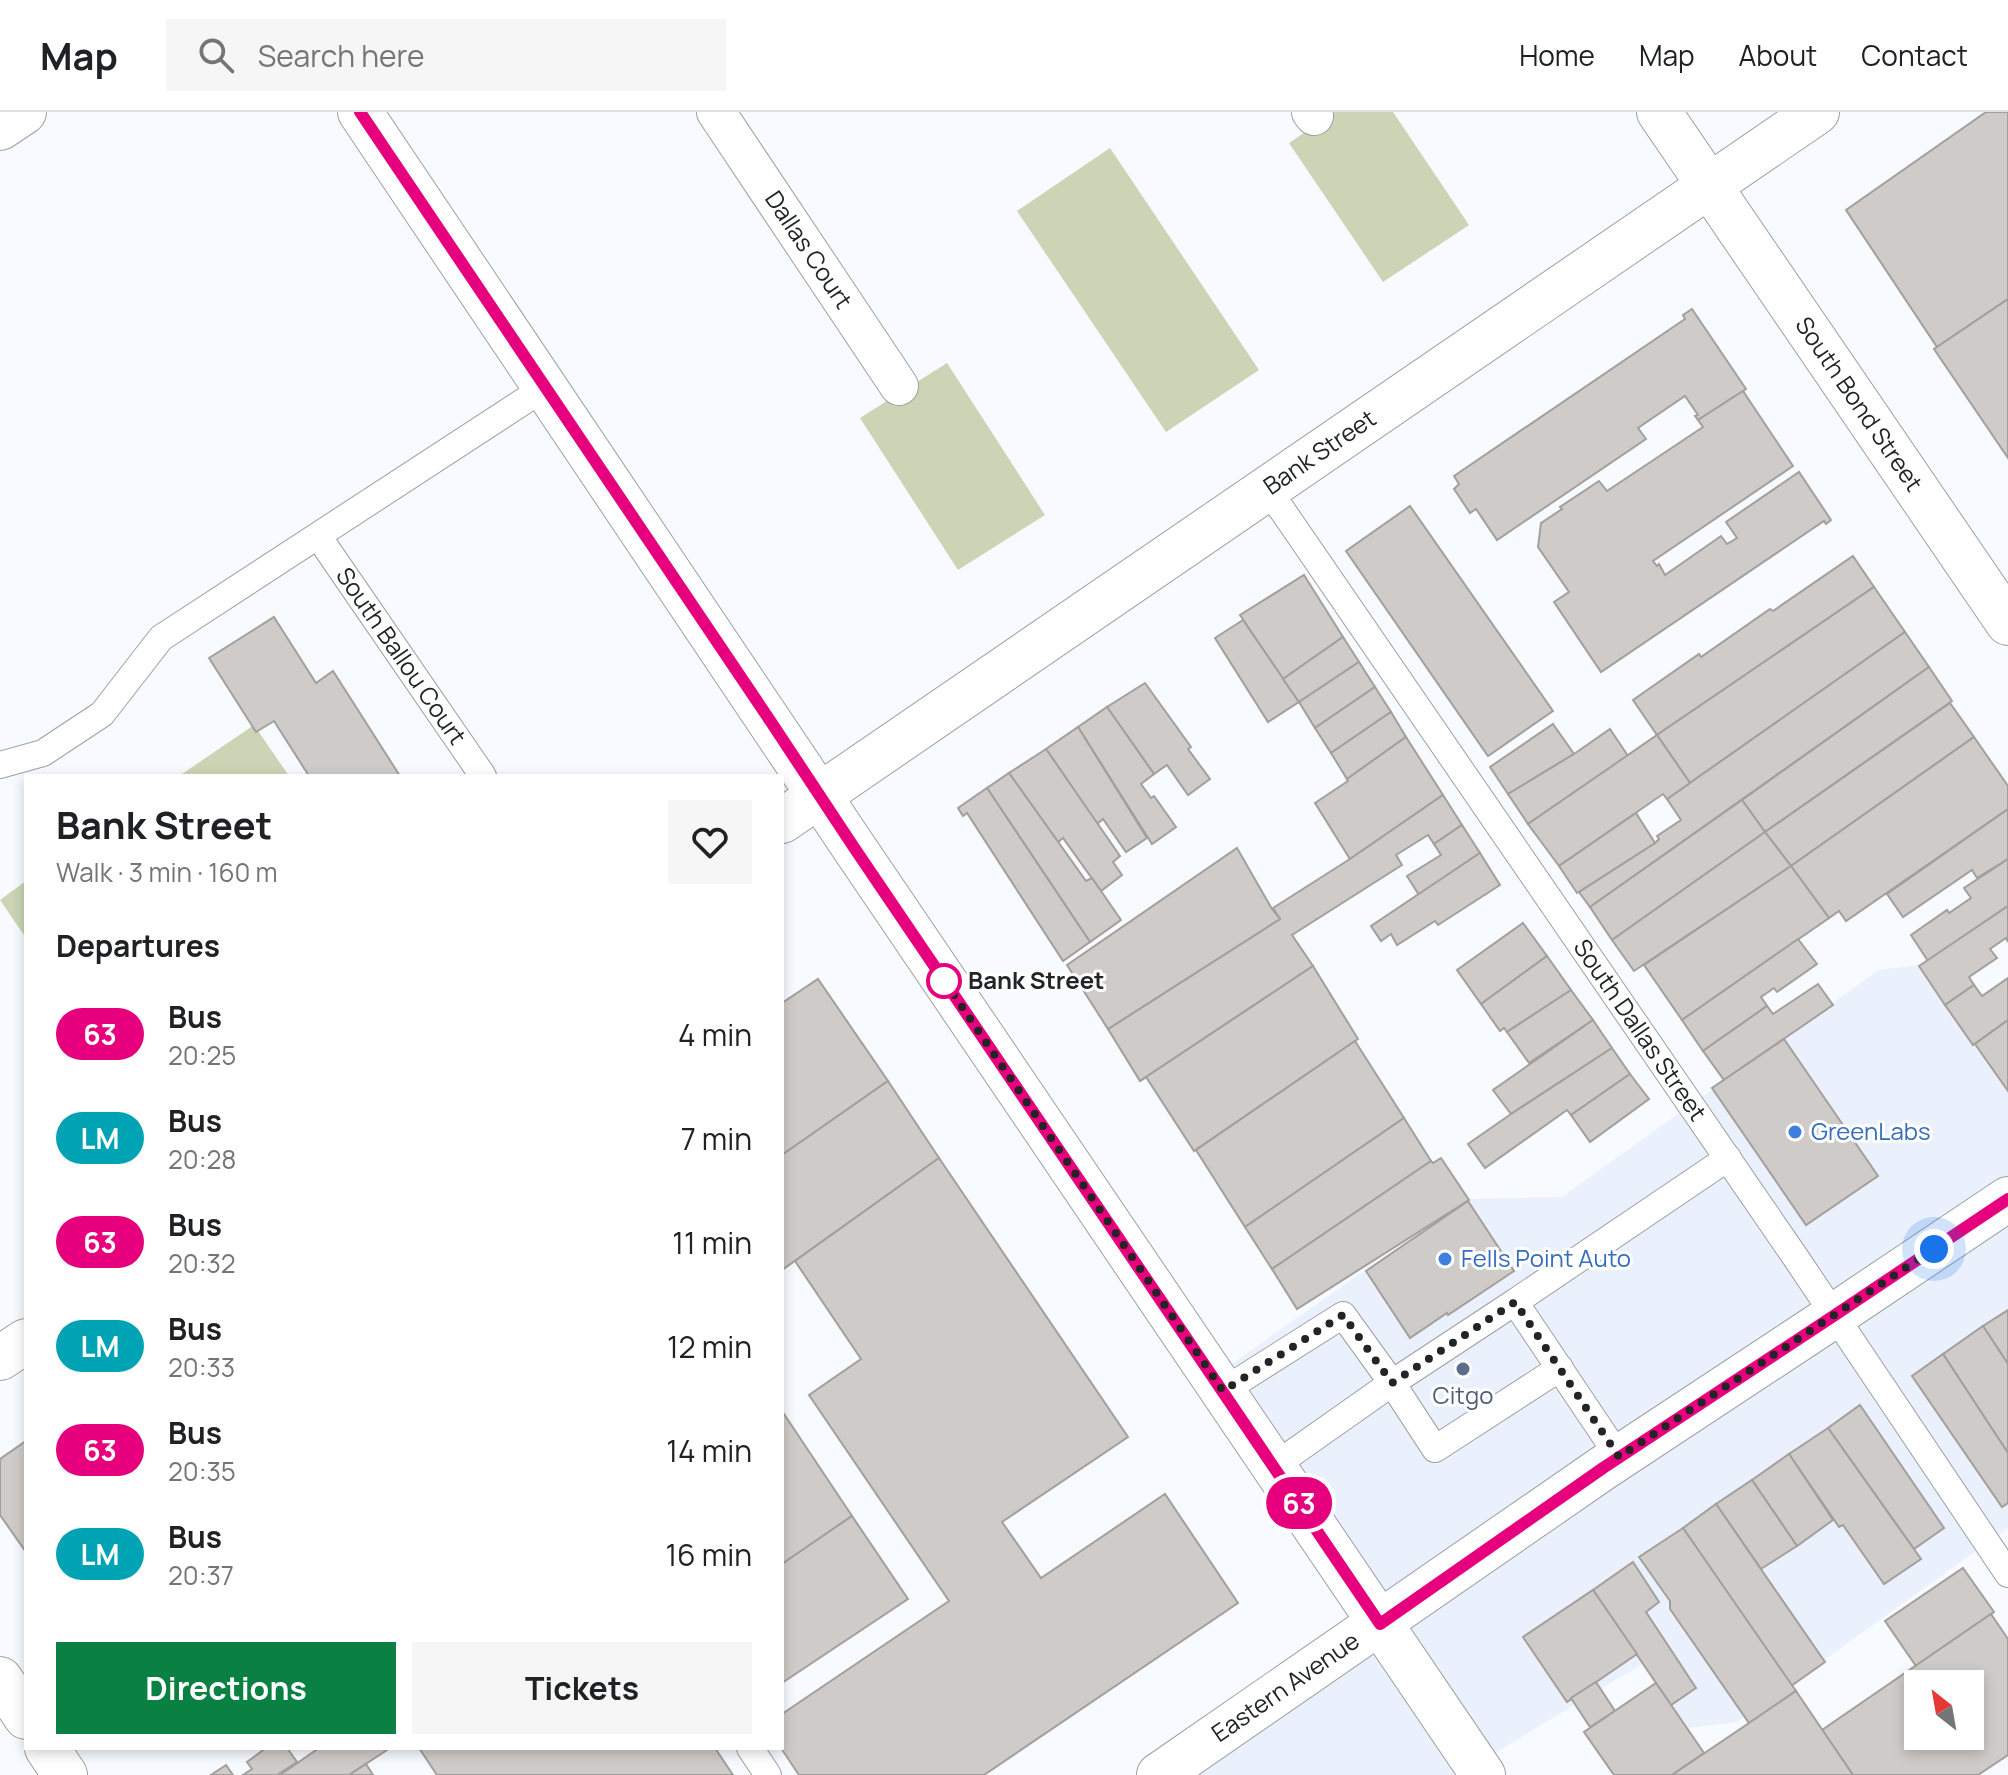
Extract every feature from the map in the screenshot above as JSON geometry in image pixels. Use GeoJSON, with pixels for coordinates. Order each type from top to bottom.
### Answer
{"type":"FeatureCollection","features":[{"type":"Feature","properties":{"kind":"street"},"geometry":{"type":"LineString","coordinates":[[0,128],[24,112]]}},
{"type":"Feature","properties":{"kind":"street"},"geometry":{"type":"LineString","coordinates":[[360,112],[1483,1775]]}},
{"type":"Feature","properties":{"kind":"street","name":"Dallas Court"},"geometry":{"type":"LineString","coordinates":[[716,112],[899,386]]}},
{"type":"Feature","properties":{"kind":"street","name":"South Bond Street"},"geometry":{"type":"LineString","coordinates":[[1659,112],[2008,623]]}},
{"type":"Feature","properties":{"kind":"street","name":"Bank Street"},"geometry":{"type":"LineString","coordinates":[[784,820],[1817,112]]}},
{"type":"Feature","properties":{"kind":"street","name":"Eastern Avenue"},"geometry":{"type":"LineString","coordinates":[[1159,1775],[1619,1457],[2008,1199]]}},
{"type":"Feature","properties":{"kind":"street"},"geometry":{"type":"LineString","coordinates":[[0,1358],[24,1342]]}},
{"type":"Feature","properties":{"kind":"street"},"geometry":{"type":"LineString","coordinates":[[0,1679],[24,1714]]}},
{"type":"Feature","properties":{"kind":"street"},"geometry":{"type":"LineString","coordinates":[[48,1750],[65,1775]]}},
{"type":"Feature","properties":{"kind":"lane"},"geometry":{"type":"LineString","coordinates":[[0,765],[43,753],[102,714],[161,638],[544,388]]}},
{"type":"Feature","properties":{"kind":"lane","name":"South Dallas Street"},"geometry":{"type":"LineString","coordinates":[[1267,488],[1728,1158],[2008,1574]]}},
{"type":"Feature","properties":{"kind":"lane","name":"South Ballou Court"},"geometry":{"type":"LineString","coordinates":[[318,536],[482,774]]}},
{"type":"Feature","properties":{"kind":"lane"},"geometry":{"type":"LineString","coordinates":[[1274,1466],[1392,1383],[1728,1158]]}},
{"type":"Feature","properties":{"kind":"lane"},"geometry":{"type":"LineString","coordinates":[[1515,1302],[1619,1457]]}},
{"type":"Feature","properties":{"kind":"lane"},"geometry":{"type":"LineString","coordinates":[[1223,1391],[1343,1315],[1435,1449],[1560,1368]]}},
{"type":"Feature","properties":{"kind":"lane"},"geometry":{"type":"LineString","coordinates":[[751,1750],[768,1775]]}},
{"type":"Feature","properties":{"kind":"shaded area"},"geometry":{"type":"Polygon","coordinates":[[[1927,964],[2008,1015],[2008,1528],[1737,1722],[1687,1728],[1642,1664],[1470,1768],[1474,1775],[1167,1775],[1377,1633],[1209,1380],[1466,1199],[1562,1197],[1879,970],[1927,964]]]}},
{"type":"Feature","properties":{"kind":"green space"},"geometry":{"type":"Polygon","coordinates":[[[1335,112],[1393,112],[1469,225],[1383,282],[1289,143],[1335,112]]]}},
{"type":"Feature","properties":{"kind":"green space"},"geometry":{"type":"Polygon","coordinates":[[[1110,148],[1259,370],[1166,432],[1017,211],[1110,148]]]}},
{"type":"Feature","properties":{"kind":"green space"},"geometry":{"type":"Polygon","coordinates":[[[947,363],[1045,515],[958,570],[860,418],[947,363]]]}},
{"type":"Feature","properties":{"kind":"green space"},"geometry":{"type":"Polygon","coordinates":[[[254,725],[288,774],[182,774],[254,725]]]}},
{"type":"Feature","properties":{"kind":"green space"},"geometry":{"type":"Polygon","coordinates":[[[24,882],[24,935],[0,900],[24,882]]]}},
{"type":"Feature","properties":{"kind":"building"},"geometry":{"type":"Polygon","coordinates":[[[1986,112],[2008,112],[2008,299],[1937,347],[1846,210],[1986,112]]]}},
{"type":"Feature","properties":{"kind":"building"},"geometry":{"type":"Polygon","coordinates":[[[2008,299],[2008,458],[1934,349],[2008,299]]]}},
{"type":"Feature","properties":{"kind":"building"},"geometry":{"type":"Polygon","coordinates":[[[1692,309],[1746,389],[1698,420],[1685,396],[1638,428],[1646,439],[1497,540],[1476,509],[1470,513],[1454,489],[1459,484],[1454,476],[1685,319],[1683,315],[1692,309]]]}},
{"type":"Feature","properties":{"kind":"building"},"geometry":{"type":"Polygon","coordinates":[[[1743,391],[1793,466],[1653,561],[1657,566],[1659,564],[1665,575],[1721,536],[1727,544],[1737,538],[1726,522],[1799,472],[1831,520],[1826,524],[1824,521],[1601,672],[1554,602],[1569,592],[1538,547],[1541,523],[1599,481],[1607,491],[1703,427],[1698,420],[1743,391]]]}},
{"type":"Feature","properties":{"kind":"building"},"geometry":{"type":"Polygon","coordinates":[[[1410,506],[1553,711],[1488,756],[1346,551],[1410,506]]]}},
{"type":"Feature","properties":{"kind":"building"},"geometry":{"type":"Polygon","coordinates":[[[1853,556],[1874,587],[1657,735],[1633,700],[1853,556]]]}},
{"type":"Feature","properties":{"kind":"building"},"geometry":{"type":"Polygon","coordinates":[[[1304,575],[1343,637],[1283,679],[1240,615],[1304,575]]]}},
{"type":"Feature","properties":{"kind":"building"},"geometry":{"type":"Polygon","coordinates":[[[1874,587],[1905,632],[1690,783],[1657,735],[1874,587]]]}},
{"type":"Feature","properties":{"kind":"building"},"geometry":{"type":"Polygon","coordinates":[[[274,617],[316,683],[333,671],[399,774],[308,774],[274,721],[256,732],[209,658],[274,617]]]}},
{"type":"Feature","properties":{"kind":"building"},"geometry":{"type":"Polygon","coordinates":[[[1243,620],[1299,702],[1268,722],[1215,638],[1243,620]]]}},
{"type":"Feature","properties":{"kind":"building"},"geometry":{"type":"Polygon","coordinates":[[[1905,632],[1929,667],[1590,907],[1579,892],[1655,843],[1659,839],[1657,836],[1681,820],[1667,799],[1905,632]]]}},
{"type":"Feature","properties":{"kind":"building"},"geometry":{"type":"Polygon","coordinates":[[[1343,637],[1359,662],[1299,702],[1283,679],[1343,637]]]}},
{"type":"Feature","properties":{"kind":"building"},"geometry":{"type":"Polygon","coordinates":[[[1359,662],[1375,687],[1315,728],[1299,702],[1359,662]]]}},
{"type":"Feature","properties":{"kind":"building"},"geometry":{"type":"Polygon","coordinates":[[[1929,667],[1952,701],[1765,832],[1742,800],[1929,667]]]}},
{"type":"Feature","properties":{"kind":"building"},"geometry":{"type":"Polygon","coordinates":[[[1145,683],[1210,779],[1188,795],[1167,765],[1154,774],[1107,707],[1145,683]]]}},
{"type":"Feature","properties":{"kind":"building"},"geometry":{"type":"Polygon","coordinates":[[[1375,687],[1391,712],[1331,753],[1315,728],[1375,687]]]}},
{"type":"Feature","properties":{"kind":"building"},"geometry":{"type":"Polygon","coordinates":[[[1950,703],[1974,737],[1791,866],[1765,832],[1950,703]]]}},
{"type":"Feature","properties":{"kind":"building"},"geometry":{"type":"Polygon","coordinates":[[[1107,707],[1154,774],[1141,784],[1151,798],[1154,796],[1176,827],[1152,844],[1078,727],[1107,707]]]}},
{"type":"Feature","properties":{"kind":"building"},"geometry":{"type":"Polygon","coordinates":[[[1391,712],[1406,737],[1347,779],[1331,753],[1391,712]]]}},
{"type":"Feature","properties":{"kind":"building"},"geometry":{"type":"Polygon","coordinates":[[[1553,724],[1574,754],[1508,794],[1490,767],[1553,724]]]}},
{"type":"Feature","properties":{"kind":"building"},"geometry":{"type":"Polygon","coordinates":[[[1078,727],[1147,838],[1126,852],[1103,819],[1097,824],[1046,749],[1078,727]]]}},
{"type":"Feature","properties":{"kind":"building"},"geometry":{"type":"Polygon","coordinates":[[[1610,729],[1628,756],[1528,824],[1508,794],[1610,729]]]}},
{"type":"Feature","properties":{"kind":"building"},"geometry":{"type":"Polygon","coordinates":[[[1657,735],[1690,783],[1667,799],[1663,794],[1559,866],[1528,824],[1657,735]]]}},
{"type":"Feature","properties":{"kind":"building"},"geometry":{"type":"Polygon","coordinates":[[[1406,737],[1443,795],[1350,859],[1315,803],[1406,737]]]}},
{"type":"Feature","properties":{"kind":"building"},"geometry":{"type":"Polygon","coordinates":[[[1974,737],[2008,786],[2008,809],[1846,921],[1839,911],[1829,918],[1791,866],[1974,737]]]}},
{"type":"Feature","properties":{"kind":"building"},"geometry":{"type":"Polygon","coordinates":[[[1046,749],[1120,856],[1113,862],[1122,875],[1101,891],[1063,838],[1058,842],[1009,773],[1046,749]]]}},
{"type":"Feature","properties":{"kind":"building"},"geometry":{"type":"Polygon","coordinates":[[[1009,773],[1086,881],[1092,878],[1121,920],[1090,942],[987,788],[1009,773]]]}},
{"type":"Feature","properties":{"kind":"building"},"geometry":{"type":"Polygon","coordinates":[[[987,788],[1090,942],[1063,961],[967,813],[963,816],[958,808],[987,788]]]}},
{"type":"Feature","properties":{"kind":"building"},"geometry":{"type":"Polygon","coordinates":[[[1443,795],[1462,825],[1434,844],[1428,835],[1396,855],[1402,865],[1292,935],[1313,966],[1140,1081],[1108,1029],[1280,919],[1273,908],[1443,795]]]}},
{"type":"Feature","properties":{"kind":"building"},"geometry":{"type":"Polygon","coordinates":[[[1742,800],[1765,832],[1612,940],[1590,907],[1742,800]]]}},
{"type":"Feature","properties":{"kind":"building"},"geometry":{"type":"Polygon","coordinates":[[[2008,809],[2008,859],[1977,878],[1972,870],[1903,917],[1887,894],[2008,809]]]}},
{"type":"Feature","properties":{"kind":"building"},"geometry":{"type":"Polygon","coordinates":[[[1636,813],[1655,843],[1577,893],[1559,866],[1636,813]]]}},
{"type":"Feature","properties":{"kind":"building"},"geometry":{"type":"Polygon","coordinates":[[[1462,825],[1480,853],[1419,895],[1407,876],[1441,855],[1434,844],[1462,825]]]}},
{"type":"Feature","properties":{"kind":"building"},"geometry":{"type":"Polygon","coordinates":[[[1765,832],[1791,866],[1634,971],[1612,940],[1765,832]]]}},
{"type":"Feature","properties":{"kind":"building"},"geometry":{"type":"Polygon","coordinates":[[[1237,848],[1280,919],[1108,1029],[1067,965],[1237,848]]]}},
{"type":"Feature","properties":{"kind":"building"},"geometry":{"type":"Polygon","coordinates":[[[1480,853],[1500,885],[1438,925],[1435,921],[1397,945],[1391,934],[1381,941],[1371,926],[1480,853]]]}},
{"type":"Feature","properties":{"kind":"building"},"geometry":{"type":"Polygon","coordinates":[[[2008,859],[2008,906],[1928,961],[1911,935],[1971,898],[1964,888],[2008,859]]]}},
{"type":"Feature","properties":{"kind":"building"},"geometry":{"type":"Polygon","coordinates":[[[1791,866],[1829,918],[1682,1020],[1644,965],[1791,866]]]}},
{"type":"Feature","properties":{"kind":"building"},"geometry":{"type":"Polygon","coordinates":[[[2008,906],[2008,942],[2006,938],[1990,949],[1997,958],[1969,977],[1974,985],[1945,1005],[1919,966],[2008,906]]]}},
{"type":"Feature","properties":{"kind":"building"},"geometry":{"type":"Polygon","coordinates":[[[1523,923],[1547,956],[1481,1004],[1457,970],[1523,923]]]}},
{"type":"Feature","properties":{"kind":"building"},"geometry":{"type":"Polygon","coordinates":[[[1798,939],[1817,964],[1777,992],[1774,988],[1761,997],[1767,1006],[1703,1051],[1682,1020],[1798,939]]]}},
{"type":"Feature","properties":{"kind":"building"},"geometry":{"type":"Polygon","coordinates":[[[1547,956],[1571,990],[1507,1032],[1504,1028],[1500,1031],[1481,1004],[1547,956]]]}},
{"type":"Feature","properties":{"kind":"building"},"geometry":{"type":"Polygon","coordinates":[[[1313,966],[1358,1039],[1194,1151],[1146,1077],[1313,966]]]}},
{"type":"Feature","properties":{"kind":"building"},"geometry":{"type":"Polygon","coordinates":[[[2008,978],[2008,1020],[1973,1045],[1945,1005],[1974,985],[1982,996],[2008,978]]]}},
{"type":"Feature","properties":{"kind":"building"},"geometry":{"type":"Polygon","coordinates":[[[818,979],[888,1081],[784,1154],[784,1002],[818,979]]]}},
{"type":"Feature","properties":{"kind":"building"},"geometry":{"type":"Polygon","coordinates":[[[1818,984],[1833,1005],[1724,1080],[1703,1051],[1767,1006],[1773,1014],[1818,984]]]}},
{"type":"Feature","properties":{"kind":"building"},"geometry":{"type":"Polygon","coordinates":[[[1571,990],[1593,1020],[1529,1063],[1507,1032],[1571,990]]]}},
{"type":"Feature","properties":{"kind":"building"},"geometry":{"type":"Polygon","coordinates":[[[1593,1020],[1612,1048],[1511,1114],[1493,1090],[1593,1020]]]}},
{"type":"Feature","properties":{"kind":"building"},"geometry":{"type":"Polygon","coordinates":[[[2008,1020],[2008,1091],[1975,1044],[2008,1020]]]}},
{"type":"Feature","properties":{"kind":"building","name":"GreenLabs"},"geometry":{"type":"Polygon","coordinates":[[[1784,1039],[1878,1176],[1806,1225],[1712,1088],[1784,1039]]]}},
{"type":"Feature","properties":{"kind":"building"},"geometry":{"type":"Polygon","coordinates":[[[1355,1041],[1404,1118],[1245,1227],[1196,1150],[1355,1041]]]}},
{"type":"Feature","properties":{"kind":"building"},"geometry":{"type":"Polygon","coordinates":[[[1612,1048],[1630,1074],[1571,1115],[1567,1110],[1485,1168],[1468,1144],[1612,1048]]]}},
{"type":"Feature","properties":{"kind":"building"},"geometry":{"type":"Polygon","coordinates":[[[1630,1074],[1649,1099],[1590,1142],[1571,1115],[1630,1074]]]}},
{"type":"Feature","properties":{"kind":"building"},"geometry":{"type":"Polygon","coordinates":[[[888,1081],[939,1158],[784,1269],[784,1154],[888,1081]]]}},
{"type":"Feature","properties":{"kind":"building"},"geometry":{"type":"Polygon","coordinates":[[[1404,1118],[1431,1161],[1272,1269],[1245,1227],[1404,1118]]]}},
{"type":"Feature","properties":{"kind":"building"},"geometry":{"type":"Polygon","coordinates":[[[939,1158],[1128,1437],[1002,1522],[1041,1578],[1165,1494],[1238,1603],[984,1775],[799,1775],[782,1750],[784,1713],[949,1601],[809,1395],[861,1359],[795,1261],[939,1158]]]}},
{"type":"Feature","properties":{"kind":"building"},"geometry":{"type":"Polygon","coordinates":[[[1441,1158],[1469,1200],[1297,1309],[1272,1269],[1431,1161],[1433,1163],[1441,1158]]]}},
{"type":"Feature","properties":{"kind":"building","name":"Fells Point Auto"},"geometry":{"type":"Polygon","coordinates":[[[1468,1201],[1514,1271],[1410,1338],[1366,1271],[1468,1201]]]}},
{"type":"Feature","properties":{"kind":"building"},"geometry":{"type":"Polygon","coordinates":[[[2008,1310],[2008,1364],[1983,1326],[2008,1310]]]}},
{"type":"Feature","properties":{"kind":"building"},"geometry":{"type":"Polygon","coordinates":[[[1983,1326],[2008,1364],[2008,1453],[1943,1354],[1983,1326]]]}},
{"type":"Feature","properties":{"kind":"building"},"geometry":{"type":"Polygon","coordinates":[[[1943,1354],[2008,1453],[2008,1503],[2002,1507],[1912,1376],[1943,1354]]]}},
{"type":"Feature","properties":{"kind":"building"},"geometry":{"type":"Polygon","coordinates":[[[1860,1405],[1944,1528],[1914,1549],[1828,1428],[1860,1405]]]}},
{"type":"Feature","properties":{"kind":"building"},"geometry":{"type":"Polygon","coordinates":[[[784,1414],[852,1516],[784,1563],[784,1414]]]}},
{"type":"Feature","properties":{"kind":"building"},"geometry":{"type":"Polygon","coordinates":[[[1828,1428],[1921,1559],[1884,1584],[1843,1525],[1839,1527],[1789,1454],[1828,1428]]]}},
{"type":"Feature","properties":{"kind":"building"},"geometry":{"type":"Polygon","coordinates":[[[24,1442],[24,1549],[0,1515],[0,1459],[24,1442]]]}},
{"type":"Feature","properties":{"kind":"building"},"geometry":{"type":"Polygon","coordinates":[[[1789,1454],[1833,1520],[1797,1546],[1752,1480],[1789,1454]]]}},
{"type":"Feature","properties":{"kind":"building"},"geometry":{"type":"Polygon","coordinates":[[[1752,1480],[1797,1546],[1761,1569],[1716,1504],[1752,1480]]]}},
{"type":"Feature","properties":{"kind":"building"},"geometry":{"type":"Polygon","coordinates":[[[1716,1504],[1825,1662],[1791,1686],[1683,1528],[1716,1504]]]}},
{"type":"Feature","properties":{"kind":"building"},"geometry":{"type":"Polygon","coordinates":[[[852,1516],[908,1599],[784,1682],[784,1563],[852,1516]]]}},
{"type":"Feature","properties":{"kind":"building"},"geometry":{"type":"Polygon","coordinates":[[[1683,1528],[1796,1691],[1749,1723],[1670,1609],[1670,1601],[1639,1557],[1683,1528]]]}},
{"type":"Feature","properties":{"kind":"building"},"geometry":{"type":"Polygon","coordinates":[[[1633,1562],[1659,1602],[1646,1612],[1696,1688],[1671,1705],[1593,1590],[1633,1562]]]}},
{"type":"Feature","properties":{"kind":"building"},"geometry":{"type":"Polygon","coordinates":[[[1963,1568],[1994,1612],[1916,1666],[1885,1621],[1963,1568]]]}},
{"type":"Feature","properties":{"kind":"building"},"geometry":{"type":"Polygon","coordinates":[[[1593,1590],[1637,1654],[1567,1702],[1523,1637],[1593,1590]]]}},
{"type":"Feature","properties":{"kind":"building"},"geometry":{"type":"Polygon","coordinates":[[[1991,1614],[2008,1639],[2008,1755],[1978,1775],[1853,1775],[1822,1730],[1904,1674],[1904,1750],[1984,1750],[1984,1670],[1909,1670],[1991,1614]]]}},
{"type":"Feature","properties":{"kind":"building"},"geometry":{"type":"Polygon","coordinates":[[[1596,1682],[1615,1711],[1590,1727],[1571,1698],[1596,1682]]]}},
{"type":"Feature","properties":{"kind":"building"},"geometry":{"type":"Polygon","coordinates":[[[1656,1683],[1704,1753],[1672,1775],[1614,1775],[1584,1732],[1656,1683]]]}},
{"type":"Feature","properties":{"kind":"building"},"geometry":{"type":"Polygon","coordinates":[[[1796,1691],[1853,1775],[1672,1775],[1749,1723],[1796,1691]]]}},
{"type":"Feature","properties":{"kind":"building"},"geometry":{"type":"Polygon","coordinates":[[[263,1750],[288,1750],[297,1762],[277,1775],[243,1775],[252,1769],[247,1762],[263,1750]]]}},
{"type":"Feature","properties":{"kind":"building"},"geometry":{"type":"Polygon","coordinates":[[[316,1750],[387,1750],[349,1775],[280,1775],[316,1750]]]}},
{"type":"Feature","properties":{"kind":"building"},"geometry":{"type":"Polygon","coordinates":[[[420,1750],[716,1750],[733,1775],[437,1775],[420,1750]]]}},
{"type":"Feature","properties":{"kind":"building"},"geometry":{"type":"Polygon","coordinates":[[[366,1764],[373,1775],[349,1775],[366,1764]]]}},
{"type":"Feature","properties":{"kind":"building"},"geometry":{"type":"Polygon","coordinates":[[[226,1765],[233,1775],[211,1775],[226,1765]]]}},
{"type":"Feature","properties":{"kind":"bus line","name":"63"},"geometry":{"type":"LineString","coordinates":[[360,112],[1380,1624],[1603,1468],[2008,1199]]}},
{"type":"Feature","properties":{"kind":"place","name":"Bank Street"},"geometry":{"type":"Point","coordinates":[944,981]}},
{"type":"Feature","properties":{"kind":"place","name":"GreenLabs"},"geometry":{"type":"Point","coordinates":[1795,1132]}},
{"type":"Feature","properties":{"kind":"place","name":"Fells Point Auto"},"geometry":{"type":"Point","coordinates":[1445,1259]}},
{"type":"Feature","properties":{"kind":"place","name":"Citgo"},"geometry":{"type":"Point","coordinates":[1463,1369]}},
{"type":"Feature","properties":{"kind":"route"},"geometry":{"type":"LineString","coordinates":[[944,981],[941,976],[1223,1391],[1343,1315],[1392,1383],[1515,1302],[1619,1457],[1934,1249]]}}]}
